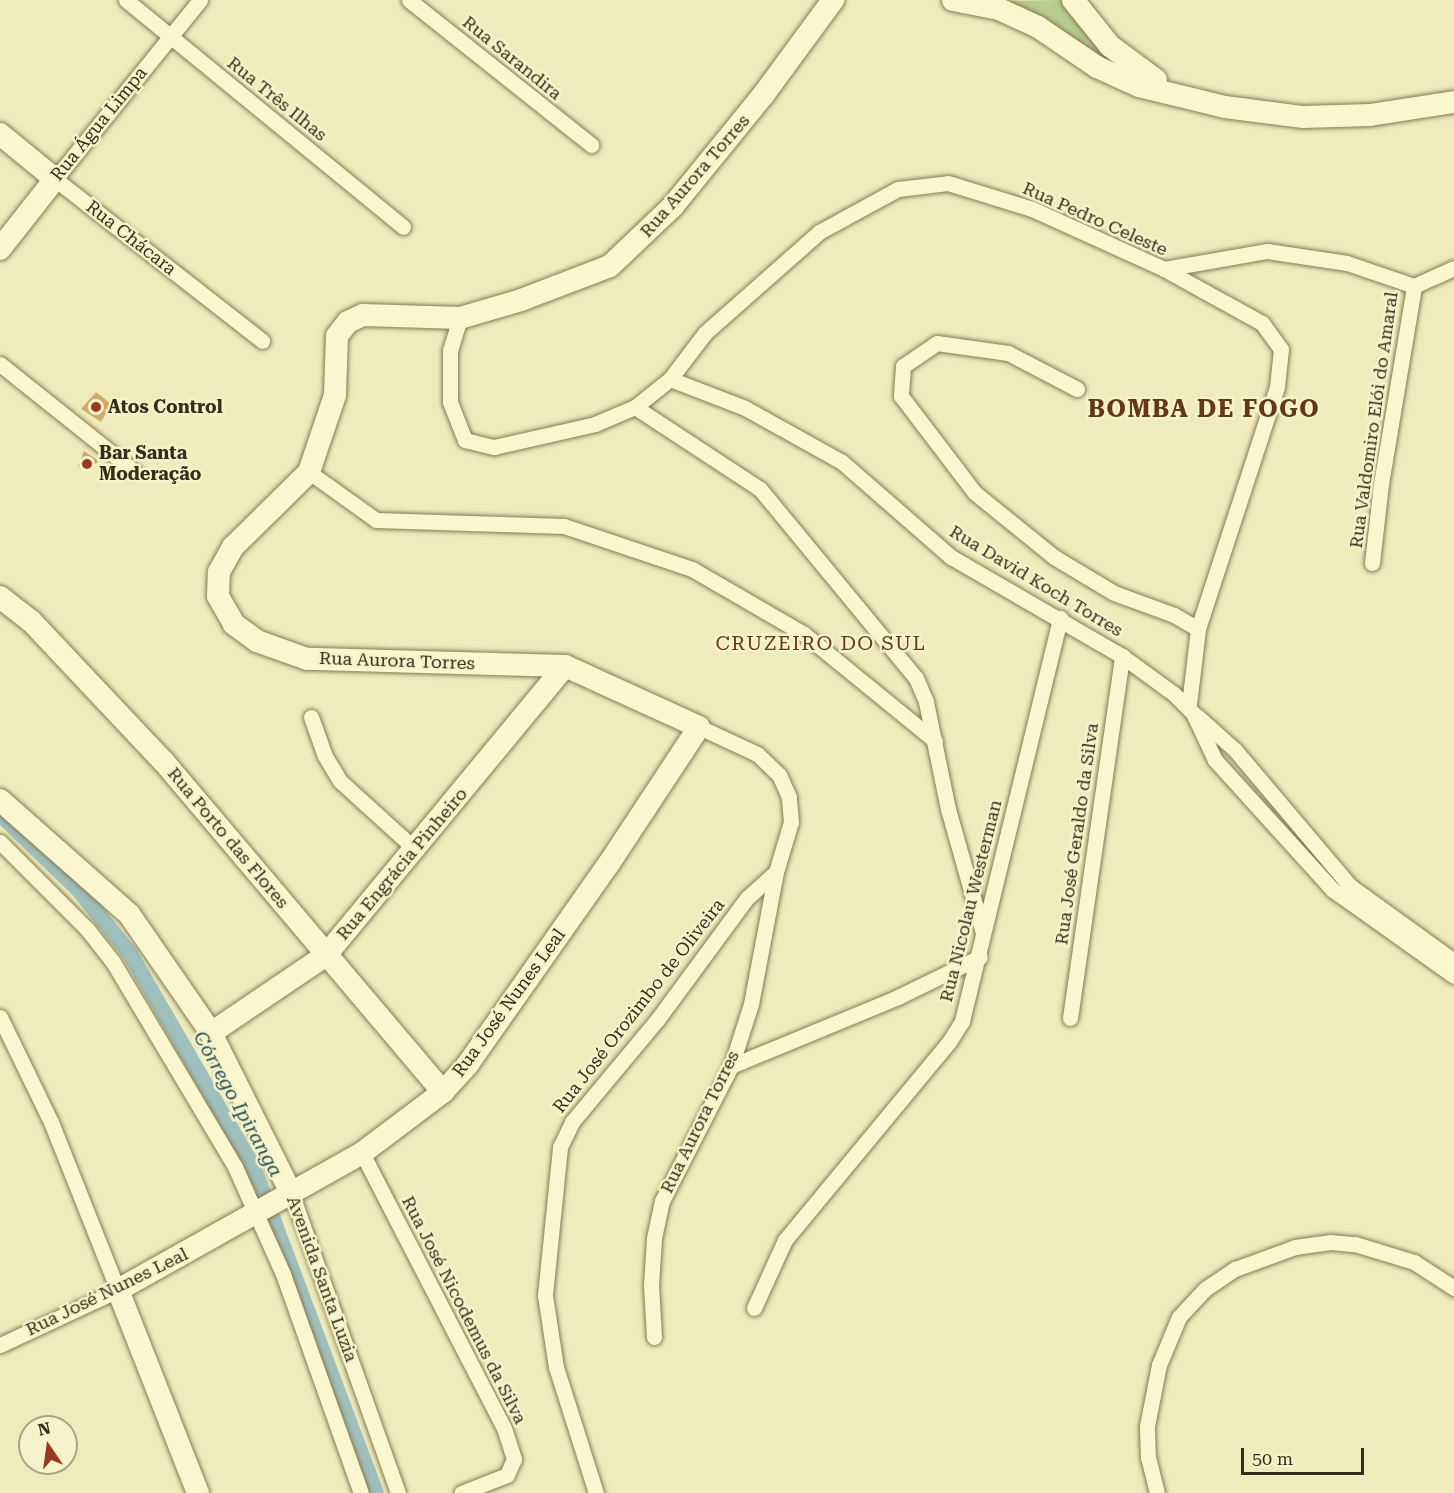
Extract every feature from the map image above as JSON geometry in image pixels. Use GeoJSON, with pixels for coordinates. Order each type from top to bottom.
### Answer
{"type":"FeatureCollection","features":[{"type":"Feature","properties":{"kind":"street","name":"Rua Três Ilhas"},"geometry":{"type":"LineString","coordinates":[[126,0],[403,227]]}},
{"type":"Feature","properties":{"kind":"street","name":"Rua Água Limpa"},"geometry":{"type":"LineString","coordinates":[[0,249],[39,200],[47,173],[200,0]]}},
{"type":"Feature","properties":{"kind":"street","name":"Rua Sarandira"},"geometry":{"type":"LineString","coordinates":[[409,0],[591,145]]}},
{"type":"Feature","properties":{"kind":"street","name":"Rua Aurora Torres"},"geometry":{"type":"LineString","coordinates":[[654,1337],[651,1285],[654,1238],[662,1201],[731,1066],[750,1004],[776,872],[792,822],[789,797],[778,775],[757,754],[566,666],[307,659],[257,641],[234,624],[218,596],[219,572],[233,547],[309,472],[335,395],[337,336],[348,322],[363,315],[460,318],[521,300],[610,266],[674,206],[757,104],[833,0]]}},
{"type":"Feature","properties":{"kind":"street"},"geometry":{"type":"LineString","coordinates":[[953,0],[992,5],[1038,27],[1097,67],[1139,86],[1178,93],[1225,107],[1303,117],[1370,115],[1454,102]]}},
{"type":"Feature","properties":{"kind":"street"},"geometry":{"type":"LineString","coordinates":[[1076,3],[1134,67],[1178,93]]}},
{"type":"Feature","properties":{"kind":"street","name":"Rua Chácara"},"geometry":{"type":"LineString","coordinates":[[0,134],[262,341]]}},
{"type":"Feature","properties":{"kind":"street","name":"Rua Pedro Celeste"},"geometry":{"type":"LineString","coordinates":[[460,318],[450,350],[450,402],[465,440],[494,447],[595,424],[635,407],[670,379],[705,333],[819,232],[898,189],[948,183],[1022,206],[1164,269],[1262,323],[1281,349],[1277,387],[1198,628],[1191,709]]}},
{"type":"Feature","properties":{"kind":"street","name":"Rua Valdomiro Elói do Amaral"},"geometry":{"type":"LineString","coordinates":[[1164,269],[1267,250],[1347,263],[1414,286],[1381,484],[1372,563]]}},
{"type":"Feature","properties":{"kind":"street"},"geometry":{"type":"LineString","coordinates":[[1414,286],[1454,268]]}},
{"type":"Feature","properties":{"kind":"street"},"geometry":{"type":"LineString","coordinates":[[1077,389],[1008,353],[937,343],[903,366],[901,396],[975,493],[1054,557],[1114,593],[1174,615],[1198,628]]}},
{"type":"Feature","properties":{"kind":"street"},"geometry":{"type":"LineString","coordinates":[[0,364],[134,471]]}},
{"type":"Feature","properties":{"kind":"street","name":"Rua David Koch Torres"},"geometry":{"type":"LineString","coordinates":[[670,379],[745,408],[842,462],[951,556],[1122,656],[1191,709],[1235,750],[1350,886],[1454,961]]}},
{"type":"Feature","properties":{"kind":"street"},"geometry":{"type":"LineString","coordinates":[[635,407],[760,489],[916,678],[935,741],[948,809],[984,936]]}},
{"type":"Feature","properties":{"kind":"street"},"geometry":{"type":"LineString","coordinates":[[309,472],[337,496],[376,520],[564,526],[692,569],[804,634],[935,741]]}},
{"type":"Feature","properties":{"kind":"street","name":"Rua Porto das Flores"},"geometry":{"type":"LineString","coordinates":[[0,597],[31,621],[164,762],[443,1092]]}},
{"type":"Feature","properties":{"kind":"street","name":"Rua Nicolau Westerman"},"geometry":{"type":"LineString","coordinates":[[754,1308],[785,1240],[949,1042],[962,1021],[980,957],[1060,618]]}},
{"type":"Feature","properties":{"kind":"street","name":"Rua José Geraldo da Silva"},"geometry":{"type":"LineString","coordinates":[[1070,1018],[1122,656]]}},
{"type":"Feature","properties":{"kind":"street","name":"Rua Engrácia Pinheiro"},"geometry":{"type":"LineString","coordinates":[[211,1033],[326,954],[416,850],[566,666]]}},
{"type":"Feature","properties":{"kind":"street","name":"Rua David Koch Torres"},"geometry":{"type":"LineString","coordinates":[[1191,709],[1215,760],[1333,890],[1454,976]]}},
{"type":"Feature","properties":{"kind":"street"},"geometry":{"type":"LineString","coordinates":[[311,717],[325,756],[340,781],[416,850]]}},
{"type":"Feature","properties":{"kind":"street","name":"Rua José Nunes Leal"},"geometry":{"type":"LineString","coordinates":[[0,1345],[118,1290],[276,1204],[363,1153],[443,1092],[468,1064],[601,875],[699,727]]}},
{"type":"Feature","properties":{"kind":"street","name":"Avenida Santa Luzia"},"geometry":{"type":"LineString","coordinates":[[0,800],[129,914],[211,1033],[276,1204],[398,1493]]}},
{"type":"Feature","properties":{"kind":"street","name":"Avenida Santa Luzia"},"geometry":{"type":"LineString","coordinates":[[0,842],[87,929],[114,962],[186,1081],[276,1204],[361,1493]]}},
{"type":"Feature","properties":{"kind":"street","name":"Rua José Orozimbo de Oliveira"},"geometry":{"type":"LineString","coordinates":[[596,1493],[556,1367],[545,1295],[560,1147],[572,1122],[657,1020],[747,898],[776,872]]}},
{"type":"Feature","properties":{"kind":"street"},"geometry":{"type":"LineString","coordinates":[[731,1066],[898,997],[980,957]]}},
{"type":"Feature","properties":{"kind":"street"},"geometry":{"type":"LineString","coordinates":[[0,1017],[51,1122],[198,1493]]}},
{"type":"Feature","properties":{"kind":"street","name":"Rua José Nicodemus da Silva"},"geometry":{"type":"LineString","coordinates":[[363,1153],[504,1428],[514,1459],[507,1474],[461,1493]]}},
{"type":"Feature","properties":{"kind":"street"},"geometry":{"type":"LineString","coordinates":[[1157,1493],[1148,1458],[1147,1426],[1159,1365],[1179,1317],[1205,1289],[1235,1269],[1295,1247],[1330,1242],[1355,1244],[1414,1262],[1454,1288]]}},
{"type":"Feature","properties":{"kind":"green space"},"geometry":{"type":"Polygon","coordinates":[[[1063,0],[1089,38],[1110,60],[1104,60],[1043,17],[1008,1],[1063,0]]]}},
{"type":"Feature","properties":{"kind":"building","name":"Atos Control"},"geometry":{"type":"Polygon","coordinates":[[[96,392],[111,404],[101,422],[81,409],[96,392]]]}},
{"type":"Feature","properties":{"kind":"building","name":"Bar Santa Moderação"},"geometry":{"type":"Polygon","coordinates":[[[84,451],[99,461],[86,472],[78,466],[84,451]]]}},
{"type":"Feature","properties":{"kind":"waterway","name":"Córrego Ipiranga"},"geometry":{"type":"LineString","coordinates":[[0,814],[78,889],[130,954],[254,1169],[376,1493]]}},
{"type":"Feature","properties":{"kind":"place","name":"Atos Control"},"geometry":{"type":"Point","coordinates":[96,407]}},
{"type":"Feature","properties":{"kind":"place","name":"Bar Santa Moderação"},"geometry":{"type":"Point","coordinates":[87,464]}},
{"type":"Feature","properties":{"kind":"district","name":"BOMBA DE FOGO"},"geometry":{"type":"Point","coordinates":[1204,410]}},
{"type":"Feature","properties":{"kind":"district","name":"CRUZEIRO DO SUL"},"geometry":{"type":"Point","coordinates":[821,643]}}]}
